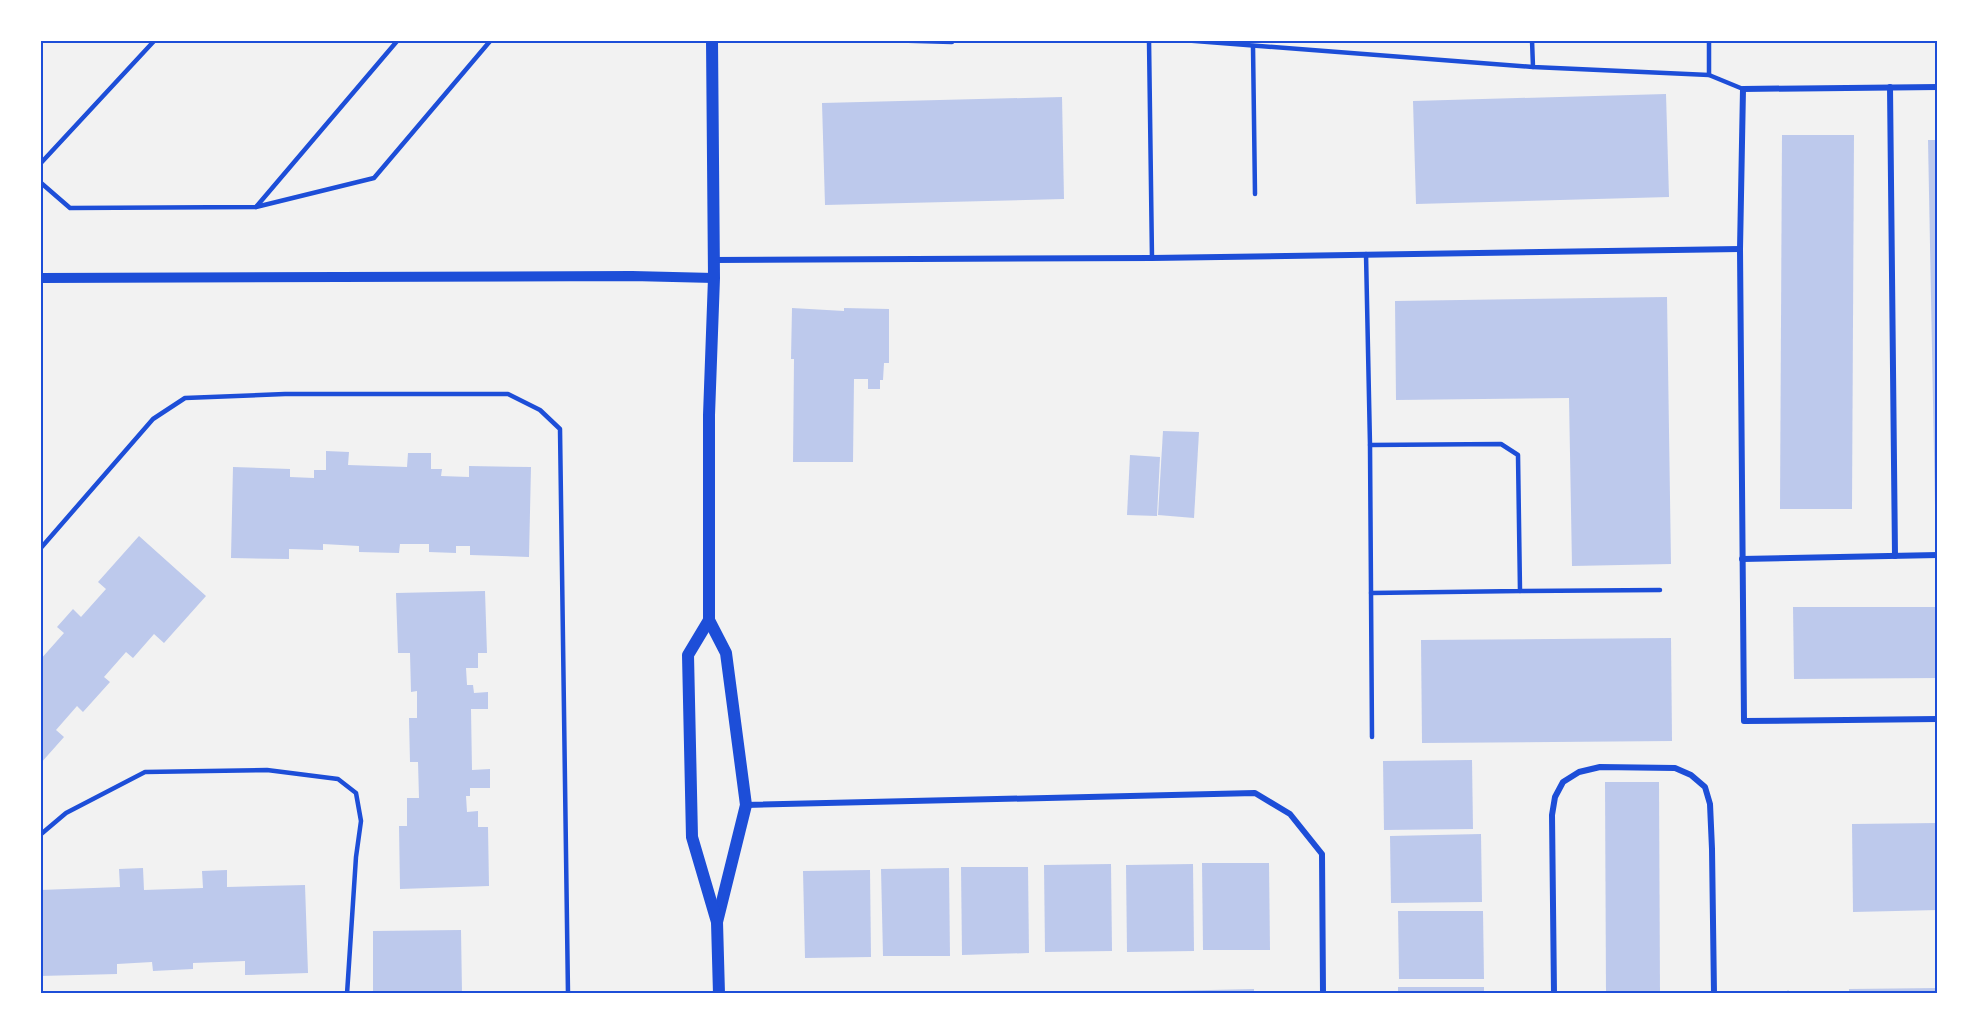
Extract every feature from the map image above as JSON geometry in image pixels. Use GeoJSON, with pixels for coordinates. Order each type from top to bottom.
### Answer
{"type":"FeatureCollection","features":[{"type":"Feature","properties":{"kind":"main road"},"geometry":{"type":"LineString","coordinates":[[712,40],[714,278],[709,415],[709,620],[726,653],[746,805],[717,922]]}},
{"type":"Feature","properties":{"kind":"main road"},"geometry":{"type":"LineString","coordinates":[[709,620],[688,655],[692,837],[717,922],[719,993]]}},
{"type":"Feature","properties":{"kind":"street"},"geometry":{"type":"LineString","coordinates":[[1890,87],[1895,556]]}},
{"type":"Feature","properties":{"kind":"street"},"geometry":{"type":"LineString","coordinates":[[1938,87],[1743,89],[1740,249],[1744,721],[1938,719]]}},
{"type":"Feature","properties":{"kind":"street"},"geometry":{"type":"LineString","coordinates":[[713,260],[1152,258],[1740,249]]}},
{"type":"Feature","properties":{"kind":"street"},"geometry":{"type":"LineString","coordinates":[[40,278],[632,276],[714,278]]}},
{"type":"Feature","properties":{"kind":"street"},"geometry":{"type":"LineString","coordinates":[[1742,559],[1938,555]]}},
{"type":"Feature","properties":{"kind":"street"},"geometry":{"type":"LineString","coordinates":[[1554,993],[1552,815],[1555,797],[1563,782],[1579,772],[1600,767],[1675,768],[1690,775],[1705,787],[1710,804],[1712,849],[1714,993]]}},
{"type":"Feature","properties":{"kind":"street"},"geometry":{"type":"LineString","coordinates":[[746,805],[1255,793],[1290,814],[1322,854],[1323,993]]}},
{"type":"Feature","properties":{"kind":"lane"},"geometry":{"type":"LineString","coordinates":[[40,164],[155,40]]}},
{"type":"Feature","properties":{"kind":"lane"},"geometry":{"type":"LineString","coordinates":[[256,207],[398,40]]}},
{"type":"Feature","properties":{"kind":"lane"},"geometry":{"type":"LineString","coordinates":[[40,182],[70,208],[256,207],[374,178],[491,40]]}},
{"type":"Feature","properties":{"kind":"lane"},"geometry":{"type":"LineString","coordinates":[[882,40],[1024,40]]}},
{"type":"Feature","properties":{"kind":"lane"},"geometry":{"type":"LineString","coordinates":[[1149,40],[1152,258]]}},
{"type":"Feature","properties":{"kind":"lane"},"geometry":{"type":"LineString","coordinates":[[1182,40],[1533,67],[1709,75],[1743,89]]}},
{"type":"Feature","properties":{"kind":"lane"},"geometry":{"type":"LineString","coordinates":[[1532,40],[1533,67]]}},
{"type":"Feature","properties":{"kind":"lane"},"geometry":{"type":"LineString","coordinates":[[1709,40],[1709,75]]}},
{"type":"Feature","properties":{"kind":"lane"},"geometry":{"type":"LineString","coordinates":[[1253,46],[1255,194]]}},
{"type":"Feature","properties":{"kind":"lane"},"geometry":{"type":"LineString","coordinates":[[1366,254],[1372,737]]}},
{"type":"Feature","properties":{"kind":"lane"},"geometry":{"type":"LineString","coordinates":[[40,549],[153,419],[185,398],[285,394],[508,394],[540,410],[560,429],[568,993]]}},
{"type":"Feature","properties":{"kind":"lane"},"geometry":{"type":"LineString","coordinates":[[1370,445],[1501,444],[1518,455],[1520,591]]}},
{"type":"Feature","properties":{"kind":"lane"},"geometry":{"type":"LineString","coordinates":[[1371,594],[1660,590]]}},
{"type":"Feature","properties":{"kind":"lane"},"geometry":{"type":"LineString","coordinates":[[40,835],[66,813],[145,772],[267,770],[338,779],[356,793],[361,821],[356,857],[347,993]]}},
{"type":"Feature","properties":{"kind":"building"},"geometry":{"type":"Polygon","coordinates":[[[1666,94],[1669,197],[1416,204],[1413,101],[1666,94]]]}},
{"type":"Feature","properties":{"kind":"building"},"geometry":{"type":"Polygon","coordinates":[[[1062,97],[1064,199],[825,205],[822,103],[1062,97]]]}},
{"type":"Feature","properties":{"kind":"building"},"geometry":{"type":"Polygon","coordinates":[[[1782,135],[1854,135],[1852,509],[1780,509],[1782,135]]]}},
{"type":"Feature","properties":{"kind":"building"},"geometry":{"type":"Polygon","coordinates":[[[1928,140],[1938,140],[1938,506],[1935,506],[1928,140]]]}},
{"type":"Feature","properties":{"kind":"building"},"geometry":{"type":"Polygon","coordinates":[[[1667,297],[1671,564],[1572,566],[1569,398],[1396,400],[1395,301],[1667,297]]]}},
{"type":"Feature","properties":{"kind":"building"},"geometry":{"type":"Polygon","coordinates":[[[792,308],[844,311],[844,308],[889,309],[889,363],[884,363],[880,389],[868,389],[868,379],[854,379],[853,462],[793,462],[792,308]]]}},
{"type":"Feature","properties":{"kind":"building"},"geometry":{"type":"Polygon","coordinates":[[[1163,431],[1199,432],[1194,518],[1158,515],[1163,431]]]}},
{"type":"Feature","properties":{"kind":"building"},"geometry":{"type":"Polygon","coordinates":[[[326,451],[349,452],[348,465],[407,467],[408,453],[431,453],[431,469],[442,469],[441,476],[469,477],[469,466],[531,467],[529,557],[470,555],[470,546],[456,546],[456,553],[429,552],[429,544],[400,544],[399,553],[359,552],[359,546],[323,544],[323,550],[289,549],[289,559],[231,558],[233,467],[290,469],[290,477],[314,478],[314,470],[326,470],[326,451]]]}},
{"type":"Feature","properties":{"kind":"building"},"geometry":{"type":"Polygon","coordinates":[[[1130,455],[1160,457],[1157,516],[1127,515],[1130,455]]]}},
{"type":"Feature","properties":{"kind":"building"},"geometry":{"type":"Polygon","coordinates":[[[139,536],[206,596],[164,643],[154,634],[133,658],[126,652],[104,677],[110,682],[83,712],[77,706],[56,730],[64,737],[40,764],[40,660],[64,633],[57,627],[73,609],[81,617],[106,589],[98,582],[139,536]]]}},
{"type":"Feature","properties":{"kind":"building"},"geometry":{"type":"Polygon","coordinates":[[[485,591],[487,653],[478,653],[478,668],[466,668],[467,685],[473,685],[474,693],[488,692],[488,709],[471,709],[472,770],[490,769],[490,788],[470,788],[470,796],[466,796],[467,812],[478,811],[478,827],[488,827],[489,886],[400,889],[399,826],[407,826],[407,798],[419,798],[418,762],[410,762],[409,718],[417,718],[417,691],[411,692],[410,653],[398,653],[396,593],[485,591]]]}},
{"type":"Feature","properties":{"kind":"building"},"geometry":{"type":"Polygon","coordinates":[[[1793,607],[1938,607],[1938,678],[1794,679],[1793,607]]]}},
{"type":"Feature","properties":{"kind":"building"},"geometry":{"type":"Polygon","coordinates":[[[1671,638],[1672,741],[1422,743],[1421,640],[1671,638]]]}},
{"type":"Feature","properties":{"kind":"building"},"geometry":{"type":"Polygon","coordinates":[[[1472,760],[1473,829],[1384,830],[1383,761],[1472,760]]]}},
{"type":"Feature","properties":{"kind":"building"},"geometry":{"type":"Polygon","coordinates":[[[1605,782],[1659,782],[1660,994],[1606,994],[1605,782]]]}},
{"type":"Feature","properties":{"kind":"building"},"geometry":{"type":"Polygon","coordinates":[[[1938,823],[1938,910],[1853,912],[1852,824],[1938,823]]]}},
{"type":"Feature","properties":{"kind":"building"},"geometry":{"type":"Polygon","coordinates":[[[1481,834],[1482,902],[1391,903],[1390,836],[1481,834]]]}},
{"type":"Feature","properties":{"kind":"building"},"geometry":{"type":"Polygon","coordinates":[[[1202,863],[1269,863],[1270,950],[1203,950],[1202,863]]]}},
{"type":"Feature","properties":{"kind":"building"},"geometry":{"type":"Polygon","coordinates":[[[1111,864],[1112,951],[1045,952],[1044,865],[1111,864]]]}},
{"type":"Feature","properties":{"kind":"building"},"geometry":{"type":"Polygon","coordinates":[[[1193,864],[1194,951],[1127,952],[1126,865],[1193,864]]]}},
{"type":"Feature","properties":{"kind":"building"},"geometry":{"type":"Polygon","coordinates":[[[961,867],[1028,867],[1029,953],[962,955],[961,867]]]}},
{"type":"Feature","properties":{"kind":"building"},"geometry":{"type":"Polygon","coordinates":[[[143,868],[144,890],[203,888],[202,871],[227,870],[227,887],[305,885],[308,973],[245,975],[245,961],[193,963],[193,969],[153,971],[152,962],[117,964],[117,974],[40,976],[40,890],[120,887],[119,869],[143,868]]]}},
{"type":"Feature","properties":{"kind":"building"},"geometry":{"type":"Polygon","coordinates":[[[949,868],[950,956],[883,956],[881,869],[949,868]]]}},
{"type":"Feature","properties":{"kind":"building"},"geometry":{"type":"Polygon","coordinates":[[[870,870],[871,957],[805,958],[803,871],[870,870]]]}},
{"type":"Feature","properties":{"kind":"building"},"geometry":{"type":"Polygon","coordinates":[[[1398,911],[1483,911],[1484,979],[1399,979],[1398,911]]]}},
{"type":"Feature","properties":{"kind":"building"},"geometry":{"type":"Polygon","coordinates":[[[461,930],[462,993],[379,994],[379,991],[373,991],[373,931],[461,930]]]}},
{"type":"Feature","properties":{"kind":"building"},"geometry":{"type":"Polygon","coordinates":[[[1398,987],[1484,987],[1484,994],[1398,994],[1398,987]]]}},
{"type":"Feature","properties":{"kind":"building"},"geometry":{"type":"Polygon","coordinates":[[[1938,988],[1938,994],[1849,994],[1849,989],[1938,988]]]}},
{"type":"Feature","properties":{"kind":"building"},"geometry":{"type":"Polygon","coordinates":[[[1254,989],[1254,994],[1167,994],[1167,991],[1254,989]]]}}]}
